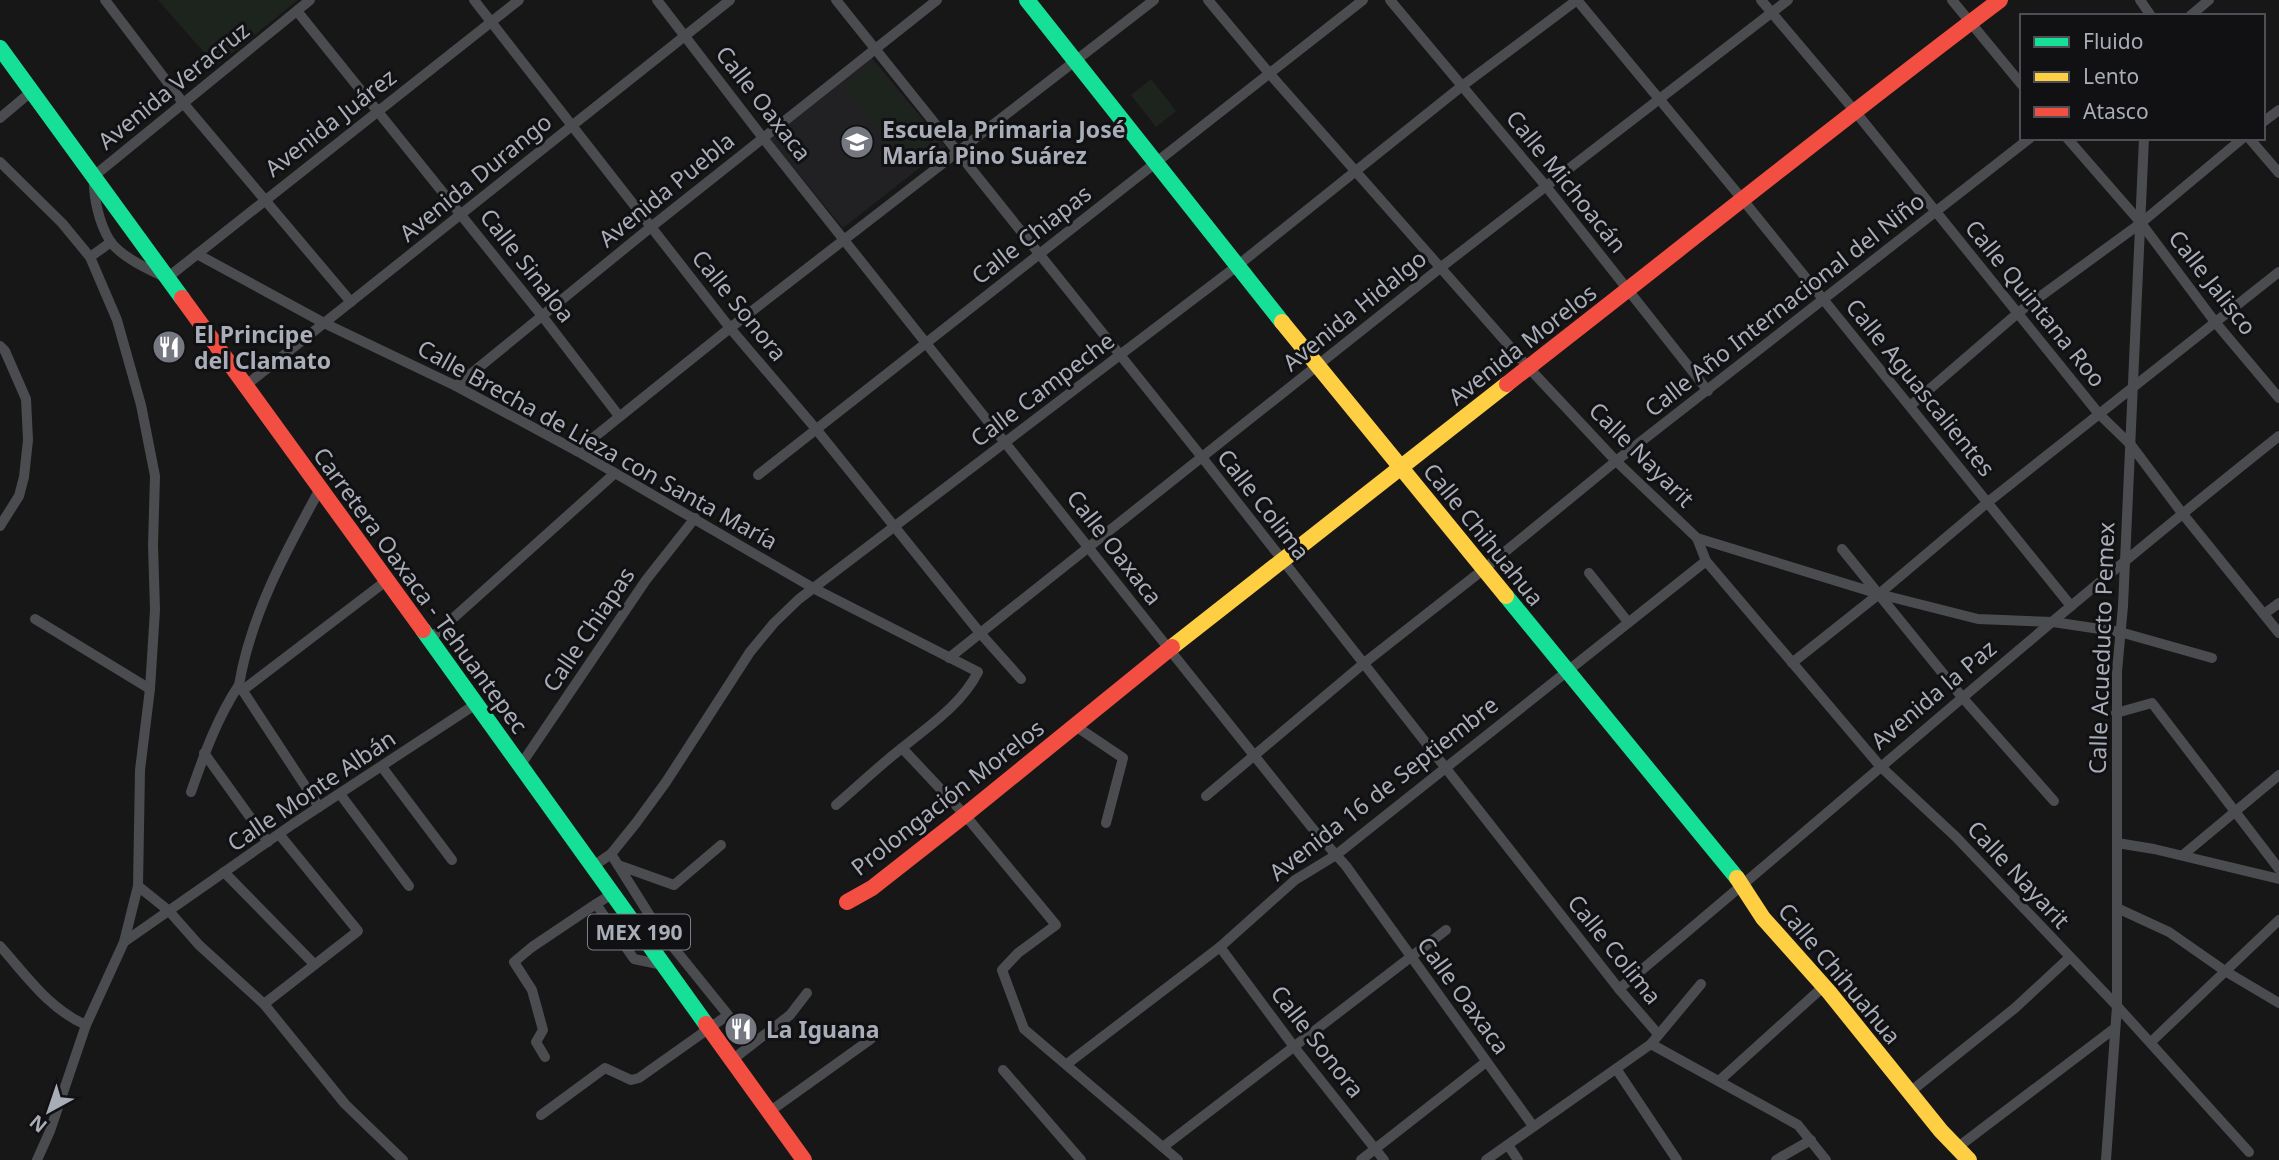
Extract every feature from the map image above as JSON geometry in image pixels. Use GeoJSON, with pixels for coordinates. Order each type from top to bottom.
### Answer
{"type":"FeatureCollection","features":[{"type":"Feature","properties":{"kind":"street"},"geometry":{"type":"LineString","coordinates":[[105,0],[184,104],[351,302]]}},
{"type":"Feature","properties":{"kind":"street","name":"Avenida Veracruz"},"geometry":{"type":"LineString","coordinates":[[94,176],[310,0]]}},
{"type":"Feature","properties":{"kind":"street","name":"Calle Sonora"},"geometry":{"type":"LineString","coordinates":[[474,0],[730,328],[816,429],[980,633],[1021,679]]}},
{"type":"Feature","properties":{"kind":"street","name":"Avenida Juárez"},"geometry":{"type":"LineString","coordinates":[[167,278],[519,0]]}},
{"type":"Feature","properties":{"kind":"street","name":"Calle Oaxaca"},"geometry":{"type":"LineString","coordinates":[[657,0],[925,343],[1346,866],[1533,1126]]}},
{"type":"Feature","properties":{"kind":"street","name":"Avenida Durango"},"geometry":{"type":"LineString","coordinates":[[245,386],[730,0]]}},
{"type":"Feature","properties":{"kind":"street","name":"Calle Colima"},"geometry":{"type":"LineString","coordinates":[[836,0],[1201,456],[1619,989],[1655,1039]]}},
{"type":"Feature","properties":{"kind":"street","name":"Avenida Puebla"},"geometry":{"type":"LineString","coordinates":[[456,386],[937,0]]}},
{"type":"Feature","properties":{"kind":"street","name":"Calle Chihuahua"},"geometry":{"type":"LineString","coordinates":[[1027,0],[1318,367],[1742,884],[1763,918],[1941,1131],[1969,1160]]}},
{"type":"Feature","properties":{"kind":"street"},"geometry":{"type":"LineString","coordinates":[[577,451],[730,328],[1154,0]]}},
{"type":"Feature","properties":{"kind":"street","name":"Calle Nayarit"},"geometry":{"type":"LineString","coordinates":[[1208,0],[1269,73],[1528,366],[1616,461],[1697,538],[1879,594],[1978,619],[2053,622],[2120,632],[2212,658]]}},
{"type":"Feature","properties":{"kind":"street","name":"Calle Chiapas"},"geometry":{"type":"LineString","coordinates":[[758,475],[1363,0]]}},
{"type":"Feature","properties":{"kind":"street","name":"Calle Michoacán"},"geometry":{"type":"LineString","coordinates":[[1390,0],[1545,185],[1709,391]]}},
{"type":"Feature","properties":{"kind":"street","name":"Calle Campeche"},"geometry":{"type":"LineString","coordinates":[[592,867],[611,854],[666,782],[750,652],[799,599],[1237,266],[1462,86],[1577,0]]}},
{"type":"Feature","properties":{"kind":"street","name":"Calle Aguascalientes"},"geometry":{"type":"LineString","coordinates":[[1577,0],[1744,200],[2071,606]]}},
{"type":"Feature","properties":{"kind":"street","name":"Calle Quintana Roo"},"geometry":{"type":"LineString","coordinates":[[1761,0],[2019,312],[2099,414],[2131,445],[2279,633]]}},
{"type":"Feature","properties":{"kind":"street","name":"Avenida Hidalgo"},"geometry":{"type":"LineString","coordinates":[[949,658],[1545,185],[1788,0]]}},
{"type":"Feature","properties":{"kind":"street"},"geometry":{"type":"LineString","coordinates":[[1952,0],[2020,83]]}},
{"type":"Feature","properties":{"kind":"street","name":"Avenida Morelos"},"geometry":{"type":"LineString","coordinates":[[1074,725],[1528,366],[1744,200],[1854,110],[2000,0]]}},
{"type":"Feature","properties":{"kind":"street"},"geometry":{"type":"LineString","coordinates":[[2192,14],[2209,0]]}},
{"type":"Feature","properties":{"kind":"street","name":"Calle Sinaloa"},"geometry":{"type":"LineString","coordinates":[[297,11],[619,416]]}},
{"type":"Feature","properties":{"kind":"street","name":"Carretera Oaxaca - Tehuantepec"},"geometry":{"type":"LineString","coordinates":[[0,48],[430,639],[804,1160]]}},
{"type":"Feature","properties":{"kind":"street"},"geometry":{"type":"LineString","coordinates":[[0,118],[32,91]]}},
{"type":"Feature","properties":{"kind":"street","name":"Calle Año Internacional del Niño"},"geometry":{"type":"LineString","coordinates":[[1206,796],[1363,664],[1616,461],[2027,140]]}},
{"type":"Feature","properties":{"kind":"street","name":"Calle Jalisco"},"geometry":{"type":"LineString","coordinates":[[2069,140],[2141,223],[2215,322],[2279,398]]}},
{"type":"Feature","properties":{"kind":"street","name":"Calle Acueducto Pemex"},"geometry":{"type":"LineString","coordinates":[[2106,1160],[2117,1006],[2118,653],[2131,445],[2131,388],[2144,140]]}},
{"type":"Feature","properties":{"kind":"street"},"geometry":{"type":"LineString","coordinates":[[1910,405],[2019,312],[2141,223],[2241,140]]}},
{"type":"Feature","properties":{"kind":"street"},"geometry":{"type":"LineString","coordinates":[[2251,140],[2279,173]]}},
{"type":"Feature","properties":{"kind":"street"},"geometry":{"type":"LineString","coordinates":[[0,162],[61,223],[90,257],[117,320],[141,405],[155,476],[155,610],[150,689],[140,770],[138,886],[124,942],[86,1025],[50,1131],[37,1160]]}},
{"type":"Feature","properties":{"kind":"street"},"geometry":{"type":"LineString","coordinates":[[94,176],[97,209],[111,242],[124,253],[167,278]]}},
{"type":"Feature","properties":{"kind":"street"},"geometry":{"type":"LineString","coordinates":[[90,257],[111,242]]}},
{"type":"Feature","properties":{"kind":"street","name":"Calle Brecha de Lieza con Santa María"},"geometry":{"type":"LineString","coordinates":[[197,254],[324,323],[456,386],[577,451],[815,589],[978,672],[970,687],[937,721],[902,748]]}},
{"type":"Feature","properties":{"kind":"street"},"geometry":{"type":"LineString","coordinates":[[1792,663],[1988,502],[2279,272]]}},
{"type":"Feature","properties":{"kind":"street"},"geometry":{"type":"LineString","coordinates":[[0,346],[5,351],[26,398],[27,440],[24,477],[19,496],[0,526]]}},
{"type":"Feature","properties":{"kind":"street","name":"Avenida la Paz"},"geometry":{"type":"LineString","coordinates":[[1619,989],[1962,697],[2182,513],[2279,436]]}},
{"type":"Feature","properties":{"kind":"street"},"geometry":{"type":"LineString","coordinates":[[430,639],[614,474]]}},
{"type":"Feature","properties":{"kind":"street"},"geometry":{"type":"LineString","coordinates":[[319,807],[241,688],[251,636],[280,563],[320,489]]}},
{"type":"Feature","properties":{"kind":"street","name":"Calle Chiapas"},"geometry":{"type":"LineString","coordinates":[[520,766],[617,621],[695,518]]}},
{"type":"Feature","properties":{"kind":"street"},"geometry":{"type":"LineString","coordinates":[[1697,538],[1706,561]]}},
{"type":"Feature","properties":{"kind":"street"},"geometry":{"type":"LineString","coordinates":[[1842,548],[1962,697],[2054,801]]}},
{"type":"Feature","properties":{"kind":"street","name":"Calle Nayarit"},"geometry":{"type":"LineString","coordinates":[[1706,561],[1880,766],[1956,837],[2151,1042],[2249,1152]]}},
{"type":"Feature","properties":{"kind":"street","name":"Avenida 16 de Septiembre"},"geometry":{"type":"LineString","coordinates":[[1068,1065],[1220,947],[1295,880],[1336,855],[1706,561]]}},
{"type":"Feature","properties":{"kind":"street"},"geometry":{"type":"LineString","coordinates":[[1589,573],[1628,622]]}},
{"type":"Feature","properties":{"kind":"street"},"geometry":{"type":"LineString","coordinates":[[191,792],[204,753],[226,705],[241,688],[386,581]]}},
{"type":"Feature","properties":{"kind":"street"},"geometry":{"type":"LineString","coordinates":[[2264,614],[2279,603]]}},
{"type":"Feature","properties":{"kind":"street"},"geometry":{"type":"LineString","coordinates":[[35,619],[150,689]]}},
{"type":"Feature","properties":{"kind":"street","name":"Calle Monte Albán"},"geometry":{"type":"LineString","coordinates":[[124,942],[279,834],[476,704]]}},
{"type":"Feature","properties":{"kind":"street"},"geometry":{"type":"LineString","coordinates":[[2116,713],[2152,704],[2279,869]]}},
{"type":"Feature","properties":{"kind":"street"},"geometry":{"type":"LineString","coordinates":[[1074,725],[1123,758],[1106,823]]}},
{"type":"Feature","properties":{"kind":"street","name":"Prolongación Morelos"},"geometry":{"type":"LineString","coordinates":[[847,902],[872,888],[1074,725]]}},
{"type":"Feature","properties":{"kind":"street"},"geometry":{"type":"LineString","coordinates":[[836,805],[902,748],[965,815],[1056,925],[1018,953],[1002,970],[1024,1029],[1178,1160]]}},
{"type":"Feature","properties":{"kind":"street"},"geometry":{"type":"LineString","coordinates":[[204,753],[268,842]]}},
{"type":"Feature","properties":{"kind":"street"},"geometry":{"type":"LineString","coordinates":[[382,767],[452,860]]}},
{"type":"Feature","properties":{"kind":"street"},"geometry":{"type":"LineString","coordinates":[[2183,855],[2279,775]]}},
{"type":"Feature","properties":{"kind":"street"},"geometry":{"type":"LineString","coordinates":[[340,794],[409,886]]}},
{"type":"Feature","properties":{"kind":"street"},"geometry":{"type":"LineString","coordinates":[[264,1003],[358,932],[279,834]]}},
{"type":"Feature","properties":{"kind":"street"},"geometry":{"type":"LineString","coordinates":[[2117,843],[2183,855],[2279,879]]}},
{"type":"Feature","properties":{"kind":"street"},"geometry":{"type":"LineString","coordinates":[[618,865],[674,885],[721,845]]}},
{"type":"Feature","properties":{"kind":"street"},"geometry":{"type":"LineString","coordinates":[[541,1115],[605,1068],[631,1080],[639,1078],[728,1015],[657,927],[611,854]]}},
{"type":"Feature","properties":{"kind":"street"},"geometry":{"type":"LineString","coordinates":[[225,872],[314,964]]}},
{"type":"Feature","properties":{"kind":"street"},"geometry":{"type":"LineString","coordinates":[[138,886],[169,911],[200,945],[264,1003],[345,1104],[403,1160]]}},
{"type":"Feature","properties":{"kind":"street"},"geometry":{"type":"LineString","coordinates":[[545,1057],[536,1042],[543,1030],[532,990],[514,962],[612,894]]}},
{"type":"Feature","properties":{"kind":"street"},"geometry":{"type":"LineString","coordinates":[[596,904],[634,959],[663,965]]}},
{"type":"Feature","properties":{"kind":"street"},"geometry":{"type":"LineString","coordinates":[[2117,908],[2169,932],[2225,971],[2279,1003]]}},
{"type":"Feature","properties":{"kind":"street"},"geometry":{"type":"LineString","coordinates":[[2151,1042],[2279,920]]}},
{"type":"Feature","properties":{"kind":"street"},"geometry":{"type":"LineString","coordinates":[[1164,1147],[1446,930]]}},
{"type":"Feature","properties":{"kind":"street"},"geometry":{"type":"LineString","coordinates":[[0,946],[46,999],[68,1017],[86,1025]]}},
{"type":"Feature","properties":{"kind":"street","name":"Calle Sonora"},"geometry":{"type":"LineString","coordinates":[[1220,947],[1295,1048],[1384,1160]]}},
{"type":"Feature","properties":{"kind":"street"},"geometry":{"type":"LineString","coordinates":[[1910,1092],[2015,1009],[2069,958]]}},
{"type":"Feature","properties":{"kind":"street"},"geometry":{"type":"LineString","coordinates":[[1486,1160],[1617,1070],[1655,1039],[1701,984]]}},
{"type":"Feature","properties":{"kind":"street"},"geometry":{"type":"LineString","coordinates":[[1720,1080],[1823,987]]}},
{"type":"Feature","properties":{"kind":"street"},"geometry":{"type":"LineString","coordinates":[[732,1060],[790,1016],[807,993]]}},
{"type":"Feature","properties":{"kind":"street"},"geometry":{"type":"LineString","coordinates":[[1958,1147],[2115,1028]]}},
{"type":"Feature","properties":{"kind":"street"},"geometry":{"type":"LineString","coordinates":[[769,1112],[871,1039]]}},
{"type":"Feature","properties":{"kind":"street"},"geometry":{"type":"LineString","coordinates":[[1655,1039],[1798,1125],[1826,1160]]}},
{"type":"Feature","properties":{"kind":"street"},"geometry":{"type":"LineString","coordinates":[[1361,1160],[1486,1062]]}},
{"type":"Feature","properties":{"kind":"street"},"geometry":{"type":"LineString","coordinates":[[1003,1070],[1081,1160]]}},
{"type":"Feature","properties":{"kind":"street"},"geometry":{"type":"LineString","coordinates":[[1617,1070],[1676,1160]]}},
{"type":"Feature","properties":{"kind":"street"},"geometry":{"type":"LineString","coordinates":[[1776,1160],[1811,1140]]}},
{"type":"Feature","properties":{"kind":"street"},"geometry":{"type":"LineString","coordinates":[[1508,1145],[1518,1160]]}},
{"type":"Feature","properties":{"kind":"shaded area"},"geometry":{"type":"Polygon","coordinates":[[[158,0],[298,0],[216,66],[158,0]]]}},
{"type":"Feature","properties":{"kind":"shaded area","name":"Escuela Primaria José María Pino Suárez"},"geometry":{"type":"Polygon","coordinates":[[[871,57],[946,147],[843,228],[768,137],[871,57]]]}},
{"type":"Feature","properties":{"kind":"shaded area"},"geometry":{"type":"Polygon","coordinates":[[[873,62],[935,139],[905,162],[844,85],[873,62]]]}},
{"type":"Feature","properties":{"kind":"shaded area"},"geometry":{"type":"Polygon","coordinates":[[[1151,79],[1176,111],[1156,127],[1131,95],[1151,79]]]}},
{"type":"Feature","properties":{"kind":"traffic: fast"},"geometry":{"type":"LineString","coordinates":[[1027,0],[1282,322]]}},
{"type":"Feature","properties":{"kind":"traffic: fast"},"geometry":{"type":"LineString","coordinates":[[0,48],[182,298]]}},
{"type":"Feature","properties":{"kind":"traffic: fast"},"geometry":{"type":"LineString","coordinates":[[1506,596],[1737,878]]}},
{"type":"Feature","properties":{"kind":"traffic: fast"},"geometry":{"type":"LineString","coordinates":[[423,630],[706,1024]]}},
{"type":"Feature","properties":{"kind":"traffic: slow"},"geometry":{"type":"LineString","coordinates":[[1282,322],[1506,596]]}},
{"type":"Feature","properties":{"kind":"traffic: slow"},"geometry":{"type":"LineString","coordinates":[[1172,647],[1507,384]]}},
{"type":"Feature","properties":{"kind":"traffic: slow"},"geometry":{"type":"LineString","coordinates":[[1737,878],[1763,918],[1829,992],[1941,1131],[1969,1160]]}},
{"type":"Feature","properties":{"kind":"traffic: jam"},"geometry":{"type":"LineString","coordinates":[[1507,384],[2000,0]]}},
{"type":"Feature","properties":{"kind":"traffic: jam"},"geometry":{"type":"LineString","coordinates":[[182,298],[423,630]]}},
{"type":"Feature","properties":{"kind":"traffic: jam"},"geometry":{"type":"LineString","coordinates":[[847,902],[872,888],[1172,647]]}},
{"type":"Feature","properties":{"kind":"traffic: jam"},"geometry":{"type":"LineString","coordinates":[[706,1024],[804,1160]]}},
{"type":"Feature","properties":{"kind":"place","name":"Escuela Primaria José María Pino Suárez"},"geometry":{"type":"Point","coordinates":[857,142]}},
{"type":"Feature","properties":{"kind":"place","name":"El Principe del Clamato"},"geometry":{"type":"Point","coordinates":[169,347]}},
{"type":"Feature","properties":{"kind":"place","name":"La Iguana"},"geometry":{"type":"Point","coordinates":[741,1029]}}]}
